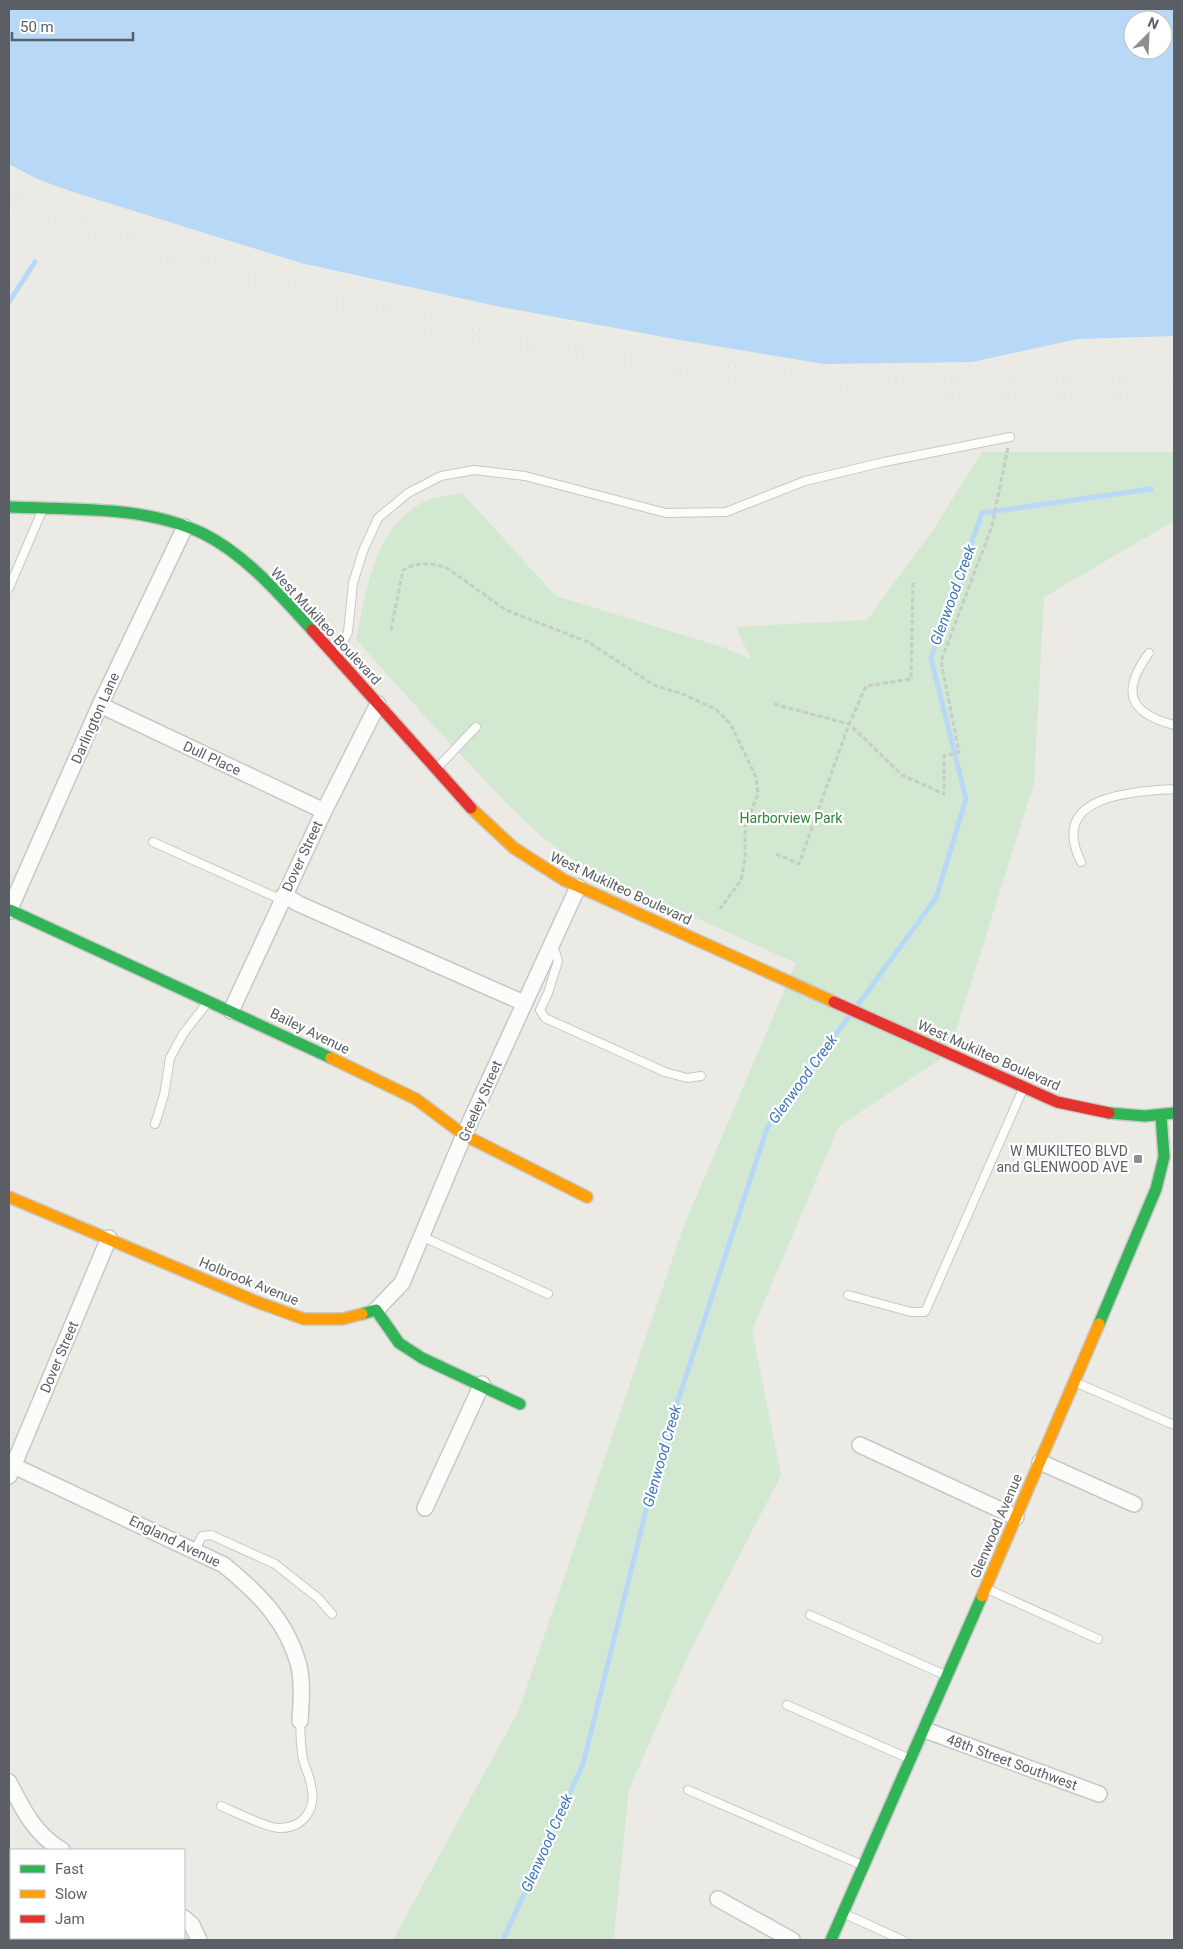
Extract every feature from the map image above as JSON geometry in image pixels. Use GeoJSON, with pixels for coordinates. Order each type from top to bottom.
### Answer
{"type":"FeatureCollection","features":[{"type":"Feature","properties":{"kind":"street","name":"West Mukilteo Boulevard"},"geometry":{"type":"LineString","coordinates":[[9,507],[152,517],[185,527],[221,545],[247,564],[278,593],[436,770],[501,839],[522,855],[578,887],[1057,1102],[1115,1115],[1161,1116],[1174,1113]]}},
{"type":"Feature","properties":{"kind":"street","name":"Darlington Lane"},"geometry":{"type":"LineString","coordinates":[[9,910],[100,705],[185,527]]}},
{"type":"Feature","properties":{"kind":"street","name":"Dover Street"},"geometry":{"type":"LineString","coordinates":[[231,1010],[324,810],[378,704]]}},
{"type":"Feature","properties":{"kind":"street","name":"Dull Place"},"geometry":{"type":"LineString","coordinates":[[100,705],[324,810]]}},
{"type":"Feature","properties":{"kind":"street","name":"Greeley Street"},"geometry":{"type":"LineString","coordinates":[[376,1310],[402,1283],[464,1135],[578,887]]}},
{"type":"Feature","properties":{"kind":"street"},"geometry":{"type":"LineString","coordinates":[[283,898],[524,1003]]}},
{"type":"Feature","properties":{"kind":"street","name":"Bailey Avenue"},"geometry":{"type":"LineString","coordinates":[[9,910],[231,1010],[416,1099],[464,1135],[587,1197]]}},
{"type":"Feature","properties":{"kind":"street","name":"Glenwood Avenue"},"geometry":{"type":"LineString","coordinates":[[831,1940],[912,1760],[1076,1382],[1156,1189],[1164,1157],[1161,1116]]}},
{"type":"Feature","properties":{"kind":"street","name":"Holbrook Avenue"},"geometry":{"type":"LineString","coordinates":[[9,1197],[256,1302],[304,1319],[342,1319],[376,1310]]}},
{"type":"Feature","properties":{"kind":"street","name":"Dover Street"},"geometry":{"type":"LineString","coordinates":[[11,1471],[109,1238]]}},
{"type":"Feature","properties":{"kind":"street"},"geometry":{"type":"LineString","coordinates":[[376,1310],[399,1343],[422,1358],[482,1384],[520,1404]]}},
{"type":"Feature","properties":{"kind":"street"},"geometry":{"type":"LineString","coordinates":[[425,1508],[482,1384]]}},
{"type":"Feature","properties":{"kind":"street"},"geometry":{"type":"LineString","coordinates":[[860,1445],[1016,1517]]}},
{"type":"Feature","properties":{"kind":"street"},"geometry":{"type":"LineString","coordinates":[[1040,1462],[1134,1504]]}},
{"type":"Feature","properties":{"kind":"street","name":"England Avenue"},"geometry":{"type":"LineString","coordinates":[[11,1471],[195,1550],[224,1565],[269,1605],[288,1636],[299,1667],[300,1721]]}},
{"type":"Feature","properties":{"kind":"street","name":"48th Street Southwest"},"geometry":{"type":"LineString","coordinates":[[925,1730],[1098,1794]]}},
{"type":"Feature","properties":{"kind":"street"},"geometry":{"type":"LineString","coordinates":[[9,1782],[28,1818],[51,1844],[60,1849]]}},
{"type":"Feature","properties":{"kind":"street"},"geometry":{"type":"LineString","coordinates":[[718,1899],[792,1940]]}},
{"type":"Feature","properties":{"kind":"street"},"geometry":{"type":"LineString","coordinates":[[185,1919],[192,1925],[199,1940]]}},
{"type":"Feature","properties":{"kind":"lane"},"geometry":{"type":"LineString","coordinates":[[336,657],[348,632],[353,583],[363,551],[378,518],[408,493],[441,476],[474,470],[525,476],[666,513],[726,512],[805,481],[884,462],[1010,437]]}},
{"type":"Feature","properties":{"kind":"lane"},"geometry":{"type":"LineString","coordinates":[[9,588],[43,509]]}},
{"type":"Feature","properties":{"kind":"lane"},"geometry":{"type":"LineString","coordinates":[[1149,654],[1137,669],[1131,695],[1135,706],[1146,715],[1174,725]]}},
{"type":"Feature","properties":{"kind":"lane"},"geometry":{"type":"LineString","coordinates":[[436,770],[476,727]]}},
{"type":"Feature","properties":{"kind":"lane"},"geometry":{"type":"LineString","coordinates":[[1082,862],[1075,848],[1074,829],[1087,809],[1098,800],[1128,792],[1174,789]]}},
{"type":"Feature","properties":{"kind":"lane"},"geometry":{"type":"LineString","coordinates":[[153,842],[283,898]]}},
{"type":"Feature","properties":{"kind":"lane"},"geometry":{"type":"LineString","coordinates":[[552,943],[558,961],[548,993],[540,1010],[545,1018],[664,1072],[687,1078],[701,1076]]}},
{"type":"Feature","properties":{"kind":"lane"},"geometry":{"type":"LineString","coordinates":[[155,1124],[164,1095],[170,1058],[183,1034],[210,1001]]}},
{"type":"Feature","properties":{"kind":"lane"},"geometry":{"type":"LineString","coordinates":[[848,1295],[911,1312],[925,1312],[1024,1087]]}},
{"type":"Feature","properties":{"kind":"lane"},"geometry":{"type":"LineString","coordinates":[[421,1236],[548,1294]]}},
{"type":"Feature","properties":{"kind":"lane"},"geometry":{"type":"LineString","coordinates":[[1076,1382],[1174,1425]]}},
{"type":"Feature","properties":{"kind":"lane"},"geometry":{"type":"LineString","coordinates":[[195,1550],[202,1536],[211,1535],[275,1564],[318,1598],[332,1614]]}},
{"type":"Feature","properties":{"kind":"lane"},"geometry":{"type":"LineString","coordinates":[[986,1588],[1098,1639]]}},
{"type":"Feature","properties":{"kind":"lane"},"geometry":{"type":"LineString","coordinates":[[810,1616],[948,1677]]}},
{"type":"Feature","properties":{"kind":"lane"},"geometry":{"type":"LineString","coordinates":[[787,1705],[912,1760]]}},
{"type":"Feature","properties":{"kind":"lane"},"geometry":{"type":"LineString","coordinates":[[221,1806],[277,1828],[290,1827],[304,1820],[309,1814],[313,1803],[312,1785],[301,1748],[300,1721]]}},
{"type":"Feature","properties":{"kind":"lane"},"geometry":{"type":"LineString","coordinates":[[688,1790],[864,1866]]}},
{"type":"Feature","properties":{"kind":"lane"},"geometry":{"type":"LineString","coordinates":[[843,1913],[902,1940]]}},
{"type":"Feature","properties":{"kind":"path"},"geometry":{"type":"LineString","coordinates":[[774,704],[849,724],[902,774],[944,794],[944,756],[959,752],[941,661],[992,526],[1010,437]]}},
{"type":"Feature","properties":{"kind":"path"},"geometry":{"type":"LineString","coordinates":[[391,630],[403,570],[414,564],[436,564],[446,568],[506,610],[588,642],[654,685],[683,694],[717,710],[731,725],[756,778],[758,794],[745,827],[745,859],[741,880],[720,909]]}},
{"type":"Feature","properties":{"kind":"path"},"geometry":{"type":"LineString","coordinates":[[776,854],[800,864],[849,724],[866,686],[911,679],[913,583]]}},
{"type":"Feature","properties":{"kind":"green space","name":"Harborview Park"},"geometry":{"type":"Polygon","coordinates":[[[982,452],[1174,452],[1174,521],[1044,597],[1034,783],[949,1053],[839,1126],[752,1330],[781,1475],[690,1651],[629,1789],[614,1936],[612,1940],[393,1940],[519,1710],[683,1228],[796,963],[601,875],[568,856],[540,835],[506,803],[356,639],[374,563],[391,530],[404,516],[424,502],[462,493],[556,596],[725,648],[751,659],[736,627],[867,620],[933,530],[982,452]]]}},
{"type":"Feature","properties":{"kind":"water"},"geometry":{"type":"Polygon","coordinates":[[[9,9],[1174,9],[1174,336],[1078,339],[972,362],[824,364],[501,307],[301,263],[37,179],[9,164],[9,9]]]}},
{"type":"Feature","properties":{"kind":"waterway"},"geometry":{"type":"LineString","coordinates":[[9,302],[35,262]]}},
{"type":"Feature","properties":{"kind":"waterway","name":"Glenwood Creek"},"geometry":{"type":"LineString","coordinates":[[857,1006],[936,898],[966,799],[931,658],[982,513],[1151,489]]}},
{"type":"Feature","properties":{"kind":"waterway","name":"Glenwood Creek"},"geometry":{"type":"LineString","coordinates":[[503,1940],[583,1764],[658,1462],[767,1128],[850,1015]]}},
{"type":"Feature","properties":{"kind":"railway"},"geometry":{"type":"LineString","coordinates":[[9,193],[117,233],[268,279],[473,329],[635,357],[888,380],[987,383],[1174,378]]}},
{"type":"Feature","properties":{"kind":"railway"},"geometry":{"type":"LineString","coordinates":[[9,204],[108,240],[208,273],[310,301],[412,326],[618,363],[723,377],[828,387],[914,392],[1001,396],[1088,396],[1174,392]]}},
{"type":"Feature","properties":{"kind":"traffic: fast"},"geometry":{"type":"LineString","coordinates":[[9,507],[83,509],[133,514],[158,518],[204,534],[235,553],[249,565],[288,603],[312,630]]}},
{"type":"Feature","properties":{"kind":"traffic: fast"},"geometry":{"type":"LineString","coordinates":[[10,910],[331,1058]]}},
{"type":"Feature","properties":{"kind":"traffic: fast"},"geometry":{"type":"LineString","coordinates":[[1109,1113],[1145,1116],[1174,1113]]}},
{"type":"Feature","properties":{"kind":"traffic: fast"},"geometry":{"type":"LineString","coordinates":[[1099,1324],[1156,1189],[1164,1157],[1161,1116]]}},
{"type":"Feature","properties":{"kind":"traffic: fast"},"geometry":{"type":"LineString","coordinates":[[362,1314],[376,1310],[399,1343],[422,1358],[520,1404]]}},
{"type":"Feature","properties":{"kind":"traffic: fast"},"geometry":{"type":"LineString","coordinates":[[831,1940],[982,1596]]}},
{"type":"Feature","properties":{"kind":"traffic: slow"},"geometry":{"type":"LineString","coordinates":[[471,808],[514,848],[564,880],[834,1002]]}},
{"type":"Feature","properties":{"kind":"traffic: slow"},"geometry":{"type":"LineString","coordinates":[[331,1058],[416,1099],[464,1135],[587,1197]]}},
{"type":"Feature","properties":{"kind":"traffic: slow"},"geometry":{"type":"LineString","coordinates":[[9,1197],[257,1302],[304,1319],[342,1319],[362,1314]]}},
{"type":"Feature","properties":{"kind":"traffic: slow"},"geometry":{"type":"LineString","coordinates":[[982,1596],[1099,1324]]}},
{"type":"Feature","properties":{"kind":"traffic: jam"},"geometry":{"type":"LineString","coordinates":[[312,630],[471,808]]}},
{"type":"Feature","properties":{"kind":"traffic: jam"},"geometry":{"type":"LineString","coordinates":[[834,1002],[1057,1102],[1109,1113]]}},
{"type":"Feature","properties":{"kind":"place","name":"W MUKILTEO BLVD and GLENWOOD AVE"},"geometry":{"type":"Point","coordinates":[1138,1159]}}]}
